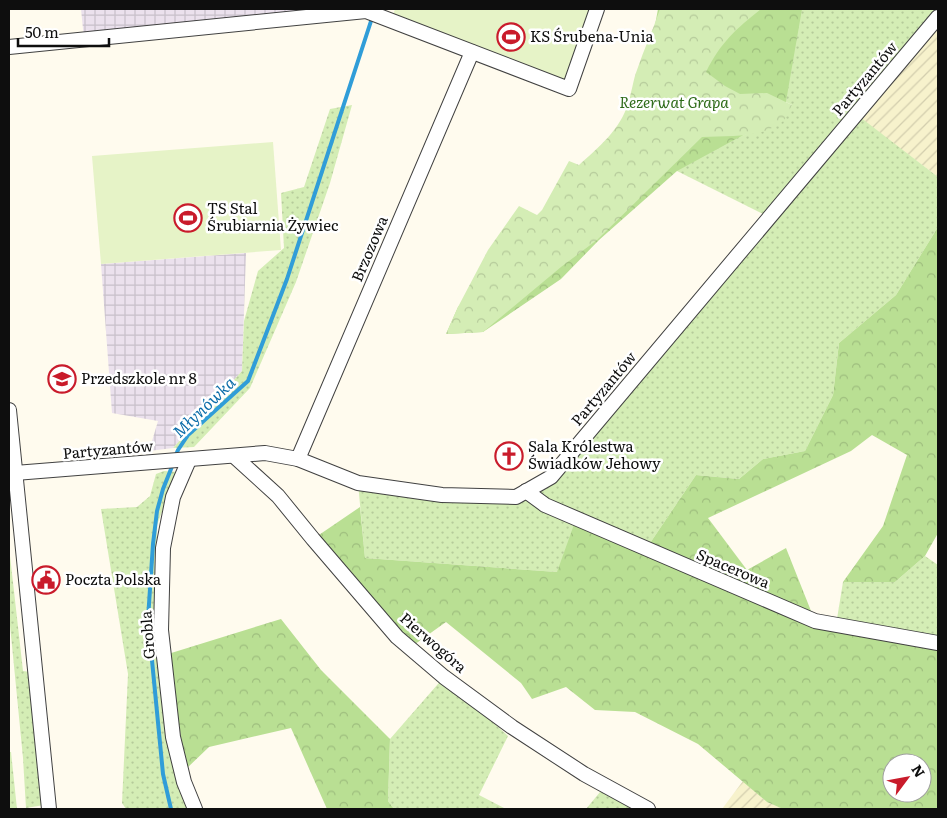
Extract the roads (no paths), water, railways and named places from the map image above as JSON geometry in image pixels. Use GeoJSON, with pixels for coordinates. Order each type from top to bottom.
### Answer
{"type":"FeatureCollection","features":[{"type":"Feature","properties":{"kind":"street"},"geometry":{"type":"LineString","coordinates":[[9,47],[366,11],[569,89],[597,9]]}},
{"type":"Feature","properties":{"kind":"street","name":"Partyzantów"},"geometry":{"type":"LineString","coordinates":[[15,473],[265,454],[298,459],[358,484],[433,494],[516,497],[552,477],[938,17]]}},
{"type":"Feature","properties":{"kind":"street","name":"Brzozowa"},"geometry":{"type":"LineString","coordinates":[[298,459],[472,52]]}},
{"type":"Feature","properties":{"kind":"street"},"geometry":{"type":"LineString","coordinates":[[9,410],[49,809]]}},
{"type":"Feature","properties":{"kind":"street","name":"Pierwogóra"},"geometry":{"type":"LineString","coordinates":[[234,456],[278,496],[313,540],[397,637],[444,677],[512,727],[584,774],[648,809]]}},
{"type":"Feature","properties":{"kind":"street","name":"Grobla"},"geometry":{"type":"LineString","coordinates":[[190,460],[174,497],[163,548],[161,630],[173,737],[184,782],[194,809]]}},
{"type":"Feature","properties":{"kind":"street","name":"Spacerowa"},"geometry":{"type":"LineString","coordinates":[[526,491],[545,505],[815,622],[938,644]]}},
{"type":"Feature","properties":{"kind":"waterway","name":"Młynówka"},"geometry":{"type":"LineString","coordinates":[[175,457],[188,435],[248,381],[287,279],[372,18]]}},
{"type":"Feature","properties":{"kind":"waterway","name":"Młynówka"},"geometry":{"type":"LineString","coordinates":[[171,809],[163,774],[148,619],[157,511],[173,464]]}},
{"type":"Feature","properties":{"kind":"place","name":"KS Śrubena-Unia"},"geometry":{"type":"Point","coordinates":[511,37]}},
{"type":"Feature","properties":{"kind":"place","name":"TS Stal Śrubiarnia Żywiec"},"geometry":{"type":"Point","coordinates":[188,218]}},
{"type":"Feature","properties":{"kind":"place","name":"Przedszkole nr 8"},"geometry":{"type":"Point","coordinates":[62,379]}},
{"type":"Feature","properties":{"kind":"place","name":"Sala Królestwa Świadków Jehowy"},"geometry":{"type":"Point","coordinates":[509,456]}},
{"type":"Feature","properties":{"kind":"place","name":"Poczta Polska"},"geometry":{"type":"Point","coordinates":[46,580]}},
{"type":"Feature","properties":{"kind":"park label","name":"Rezerwat Grapa"},"geometry":{"type":"Point","coordinates":[674,103]}}]}
